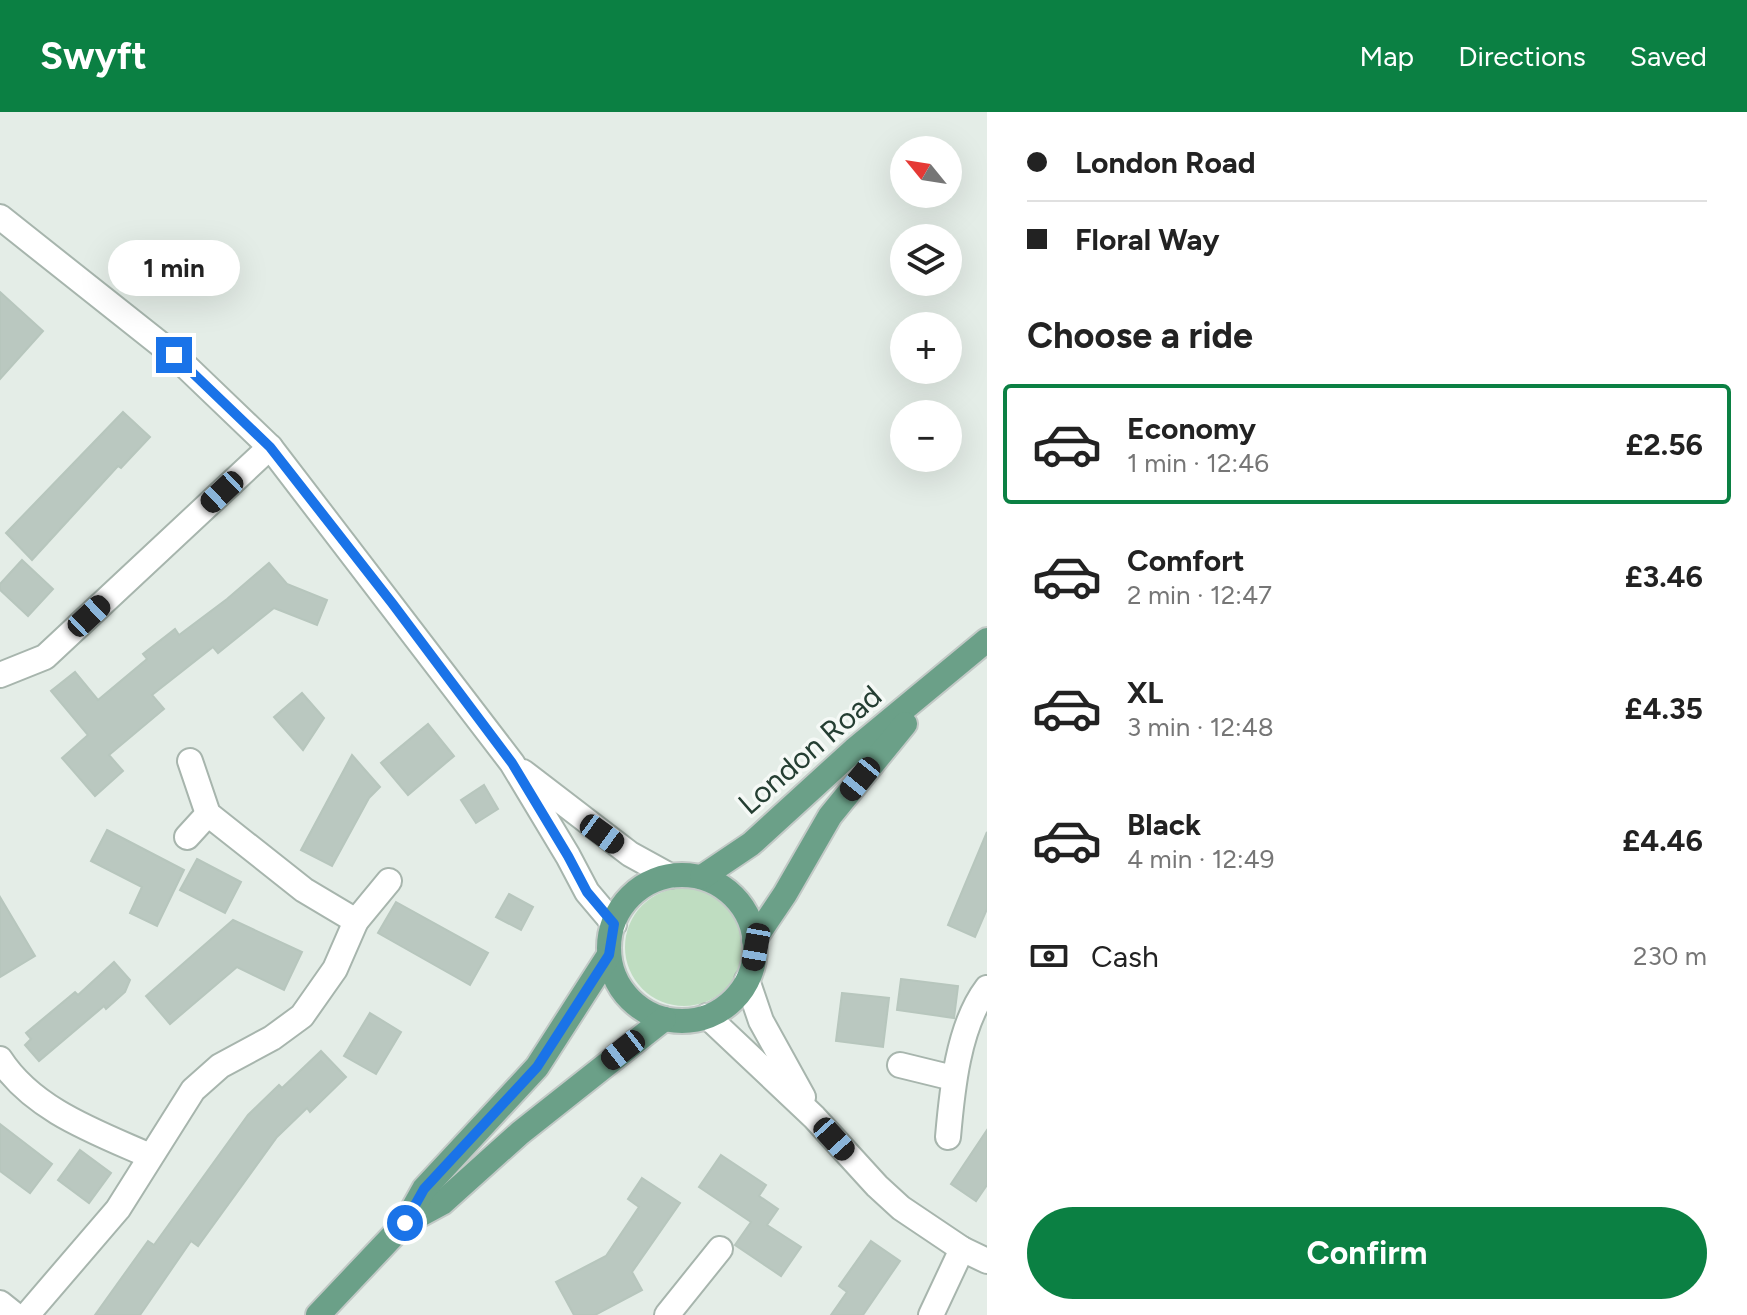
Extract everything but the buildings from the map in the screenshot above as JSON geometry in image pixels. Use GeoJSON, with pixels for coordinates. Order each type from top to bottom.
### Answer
{"type":"FeatureCollection","features":[{"type":"Feature","properties":{"kind":"main road","name":"London Road"},"geometry":{"type":"LineString","coordinates":[[702,877],[751,844],[854,750],[987,640]]}},
{"type":"Feature","properties":{"kind":"main road","name":"London Road"},"geometry":{"type":"LineString","coordinates":[[754,940],[830,816],[957,665]]}},
{"type":"Feature","properties":{"kind":"main road"},"geometry":{"type":"LineString","coordinates":[[318,1315],[405,1223],[424,1189],[537,1067],[609,955],[614,924],[620,910],[635,892],[655,880],[670,876],[702,877],[724,887],[740,904],[751,924],[754,940],[754,958],[742,990],[725,1007],[707,1016],[685,1021],[664,1019],[644,1010],[628,997],[615,977],[609,955]]}},
{"type":"Feature","properties":{"kind":"main road"},"geometry":{"type":"LineString","coordinates":[[405,1223],[442,1203],[520,1133],[664,1019]]}},
{"type":"Feature","properties":{"kind":"street"},"geometry":{"type":"LineString","coordinates":[[0,217],[174,355],[270,447],[512,763],[587,892],[614,924]]}},
{"type":"Feature","properties":{"kind":"street"},"geometry":{"type":"LineString","coordinates":[[0,675],[45,657],[270,447]]}},
{"type":"Feature","properties":{"kind":"street"},"geometry":{"type":"LineString","coordinates":[[190,761],[208,814],[294,883],[356,921]]}},
{"type":"Feature","properties":{"kind":"street"},"geometry":{"type":"LineString","coordinates":[[512,763],[630,854],[670,876]]}},
{"type":"Feature","properties":{"kind":"street"},"geometry":{"type":"LineString","coordinates":[[187,837],[208,814]]}},
{"type":"Feature","properties":{"kind":"street"},"geometry":{"type":"LineString","coordinates":[[27,1315],[118,1209],[193,1090],[220,1066],[272,1038],[302,1016],[335,969],[356,921],[389,881]]}},
{"type":"Feature","properties":{"kind":"street"},"geometry":{"type":"LineString","coordinates":[[747,980],[761,1021],[814,1117]]}},
{"type":"Feature","properties":{"kind":"street"},"geometry":{"type":"LineString","coordinates":[[948,1137],[953,1078],[977,1002],[987,988]]}},
{"type":"Feature","properties":{"kind":"street"},"geometry":{"type":"LineString","coordinates":[[707,1016],[814,1117],[901,1208],[962,1249],[987,1261]]}},
{"type":"Feature","properties":{"kind":"street"},"geometry":{"type":"LineString","coordinates":[[0,1059],[28,1093],[103,1135],[150,1156]]}},
{"type":"Feature","properties":{"kind":"street"},"geometry":{"type":"LineString","coordinates":[[900,1065],[953,1078]]}},
{"type":"Feature","properties":{"kind":"street"},"geometry":{"type":"LineString","coordinates":[[667,1315],[720,1249]]}},
{"type":"Feature","properties":{"kind":"street"},"geometry":{"type":"LineString","coordinates":[[931,1315],[962,1249]]}},
{"type":"Feature","properties":{"kind":"street"},"geometry":{"type":"LineString","coordinates":[[0,1303],[15,1315]]}},
{"type":"Feature","properties":{"kind":"green space"},"geometry":{"type":"Polygon","coordinates":[[[684,888],[707,893],[726,905],[738,924],[743,947],[738,970],[726,989],[707,1001],[684,1006],[661,1001],[642,989],[630,970],[625,947],[630,924],[642,905],[661,893],[684,888]]]}},
{"type":"Feature","properties":{"kind":"route"},"geometry":{"type":"LineString","coordinates":[[174,355],[270,447],[392,603],[512,763],[587,892],[614,924],[609,955],[537,1067],[424,1189],[405,1223]]}}]}
